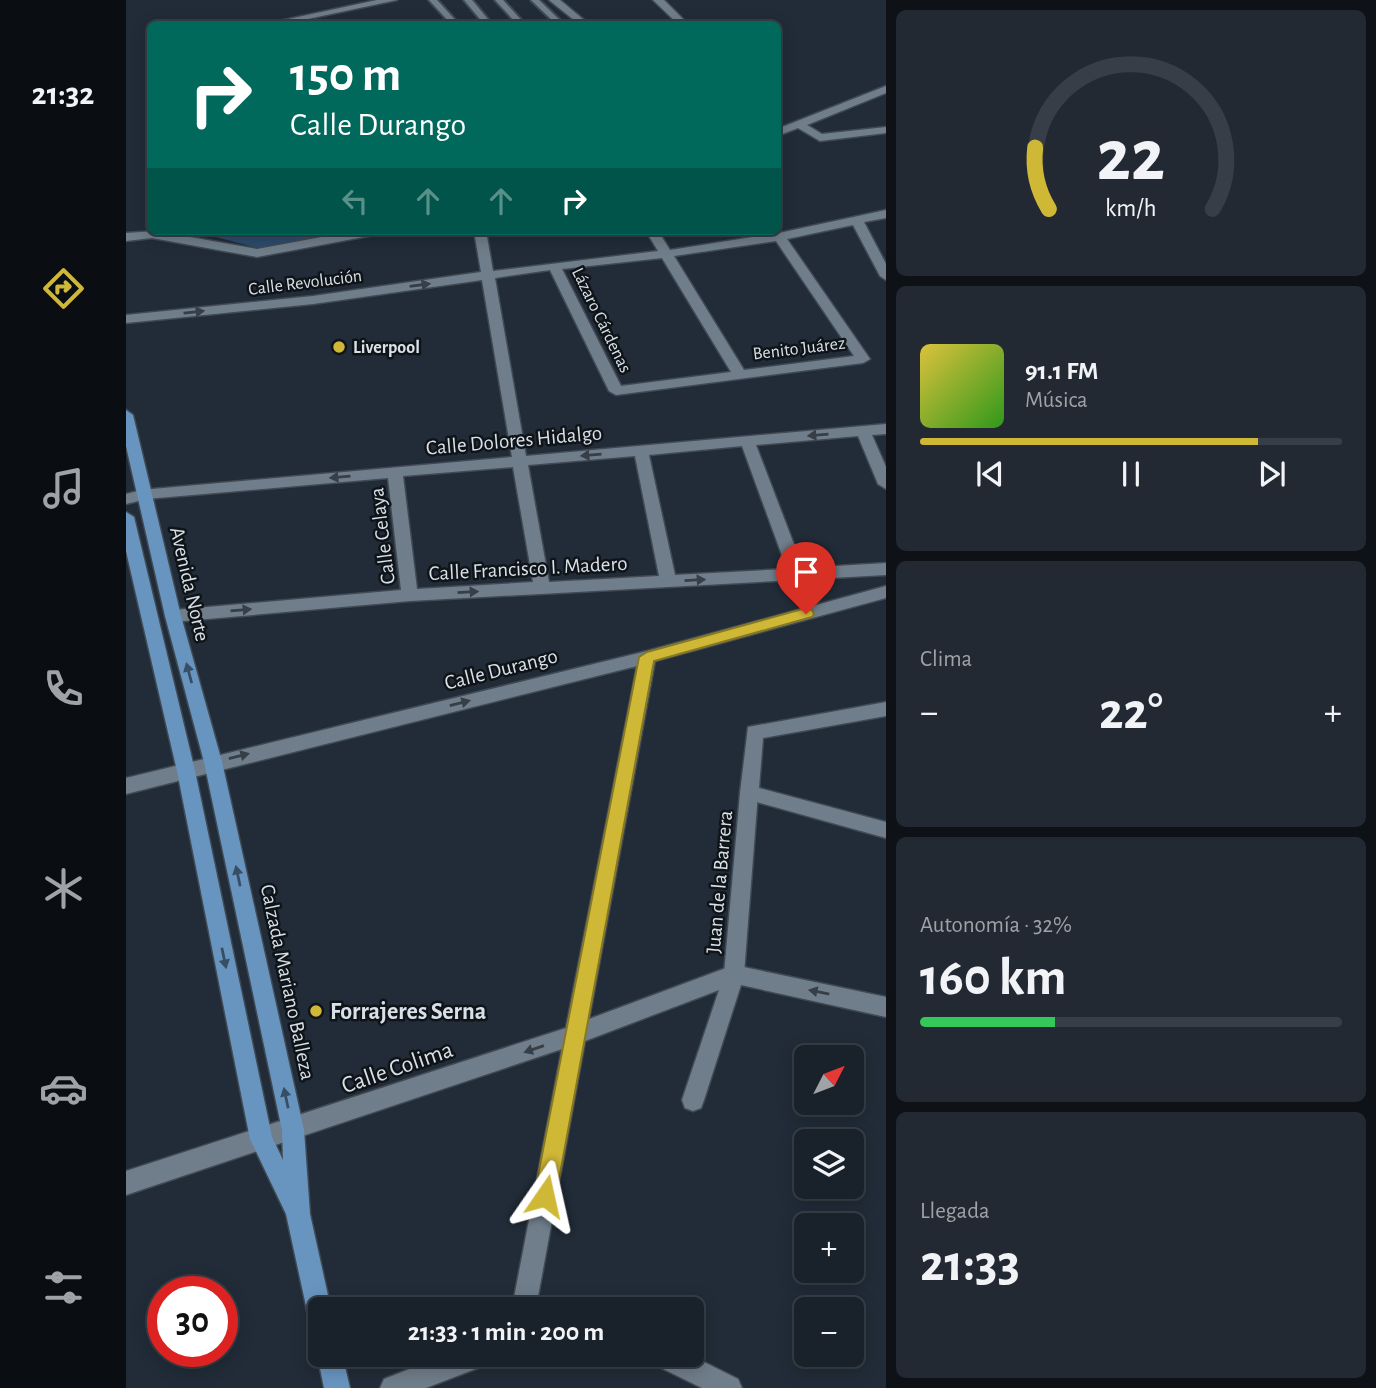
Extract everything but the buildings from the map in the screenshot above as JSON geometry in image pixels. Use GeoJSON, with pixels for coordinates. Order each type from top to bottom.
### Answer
{"type":"FeatureCollection","features":[{"type":"Feature","properties":{"kind":"main road","name":"Avenida Norte"},"geometry":{"type":"LineString","coordinates":[[126,415],[173,616],[213,762]]}},
{"type":"Feature","properties":{"kind":"main road"},"geometry":{"type":"LineString","coordinates":[[126,517],[186,771]]}},
{"type":"Feature","properties":{"kind":"main road","name":"Calzada Mariano Balleza"},"geometry":{"type":"LineString","coordinates":[[213,762],[293,1130],[298,1214],[316,1297]]}},
{"type":"Feature","properties":{"kind":"main road","name":"Calzada Mariano Balleza"},"geometry":{"type":"LineString","coordinates":[[186,771],[261,1139],[298,1214]]}},
{"type":"Feature","properties":{"kind":"main road"},"geometry":{"type":"LineString","coordinates":[[332,1367],[337,1388]]}},
{"type":"Feature","properties":{"kind":"street"},"geometry":{"type":"LineString","coordinates":[[289,20],[392,0]]}},
{"type":"Feature","properties":{"kind":"street"},"geometry":{"type":"LineString","coordinates":[[554,0],[580,21]]}},
{"type":"Feature","properties":{"kind":"street"},"geometry":{"type":"LineString","coordinates":[[658,0],[680,21]]}},
{"type":"Feature","properties":{"kind":"street"},"geometry":{"type":"LineString","coordinates":[[781,131],[886,89]]}},
{"type":"Feature","properties":{"kind":"street"},"geometry":{"type":"LineString","coordinates":[[799,124],[820,138],[886,130]]}},
{"type":"Feature","properties":{"kind":"street","name":"Calle Revolución"},"geometry":{"type":"LineString","coordinates":[[126,319],[313,299],[554,266],[665,254],[779,237],[886,214]]}},
{"type":"Feature","properties":{"kind":"street"},"geometry":{"type":"LineString","coordinates":[[856,219],[886,276]]}},
{"type":"Feature","properties":{"kind":"street"},"geometry":{"type":"LineString","coordinates":[[126,237],[147,235]]}},
{"type":"Feature","properties":{"kind":"street"},"geometry":{"type":"LineString","coordinates":[[158,235],[257,253],[353,235]]}},
{"type":"Feature","properties":{"kind":"street"},"geometry":{"type":"LineString","coordinates":[[481,235],[542,588]]}},
{"type":"Feature","properties":{"kind":"street"},"geometry":{"type":"LineString","coordinates":[[654,235],[740,375]]}},
{"type":"Feature","properties":{"kind":"street","name":"Benito Juárez"},"geometry":{"type":"LineString","coordinates":[[616,391],[863,359],[779,237]]}},
{"type":"Feature","properties":{"kind":"street","name":"Lázaro Cárdenas"},"geometry":{"type":"LineString","coordinates":[[554,266],[616,391]]}},
{"type":"Feature","properties":{"kind":"street","name":"Calle Dolores Hidalgo"},"geometry":{"type":"LineString","coordinates":[[126,499],[395,471],[886,429]]}},
{"type":"Feature","properties":{"kind":"street"},"geometry":{"type":"LineString","coordinates":[[863,431],[886,484]]}},
{"type":"Feature","properties":{"kind":"street"},"geometry":{"type":"LineString","coordinates":[[747,441],[797,574]]}},
{"type":"Feature","properties":{"kind":"street"},"geometry":{"type":"LineString","coordinates":[[640,450],[668,581]]}},
{"type":"Feature","properties":{"kind":"street","name":"Calle Celaya"},"geometry":{"type":"LineString","coordinates":[[395,471],[410,596]]}},
{"type":"Feature","properties":{"kind":"street","name":"Calle Francisco I. Madero"},"geometry":{"type":"LineString","coordinates":[[173,616],[410,596],[886,569]]}},
{"type":"Feature","properties":{"kind":"street","name":"Calle Durango"},"geometry":{"type":"LineString","coordinates":[[126,786],[213,762],[647,657],[886,592]]}},
{"type":"Feature","properties":{"kind":"street"},"geometry":{"type":"LineString","coordinates":[[526,1297],[647,657]]}},
{"type":"Feature","properties":{"kind":"street","name":"Juan de la Barrera"},"geometry":{"type":"LineString","coordinates":[[693,1100],[734,974],[754,732],[886,709]]}},
{"type":"Feature","properties":{"kind":"street"},"geometry":{"type":"LineString","coordinates":[[749,793],[886,830]]}},
{"type":"Feature","properties":{"kind":"street"},"geometry":{"type":"LineString","coordinates":[[734,974],[886,1007]]}},
{"type":"Feature","properties":{"kind":"street","name":"Calle Colima"},"geometry":{"type":"LineString","coordinates":[[126,1183],[575,1035],[734,974]]}},
{"type":"Feature","properties":{"kind":"street"},"geometry":{"type":"LineString","coordinates":[[393,1388],[448,1367]]}},
{"type":"Feature","properties":{"kind":"street"},"geometry":{"type":"LineString","coordinates":[[686,1367],[729,1388]]}},
{"type":"Feature","properties":{"kind":"lane"},"geometry":{"type":"LineString","coordinates":[[433,0],[452,21]]}},
{"type":"Feature","properties":{"kind":"lane"},"geometry":{"type":"LineString","coordinates":[[468,0],[486,21]]}},
{"type":"Feature","properties":{"kind":"lane"},"geometry":{"type":"LineString","coordinates":[[499,0],[518,21]]}},
{"type":"Feature","properties":{"kind":"lane"},"geometry":{"type":"LineString","coordinates":[[535,0],[557,21]]}},
{"type":"Feature","properties":{"kind":"shaded area"},"geometry":{"type":"Polygon","coordinates":[[[208,235],[340,235],[277,248],[258,248],[208,235]]]}},
{"type":"Feature","properties":{"kind":"place","name":"Liverpool"},"geometry":{"type":"Point","coordinates":[339,347]}},
{"type":"Feature","properties":{"kind":"place","name":"Forrajeres Serna"},"geometry":{"type":"Point","coordinates":[316,1011]}},
{"type":"Feature","properties":{"kind":"route"},"geometry":{"type":"LineString","coordinates":[[545,1196],[647,657],[806,614]]}}]}
